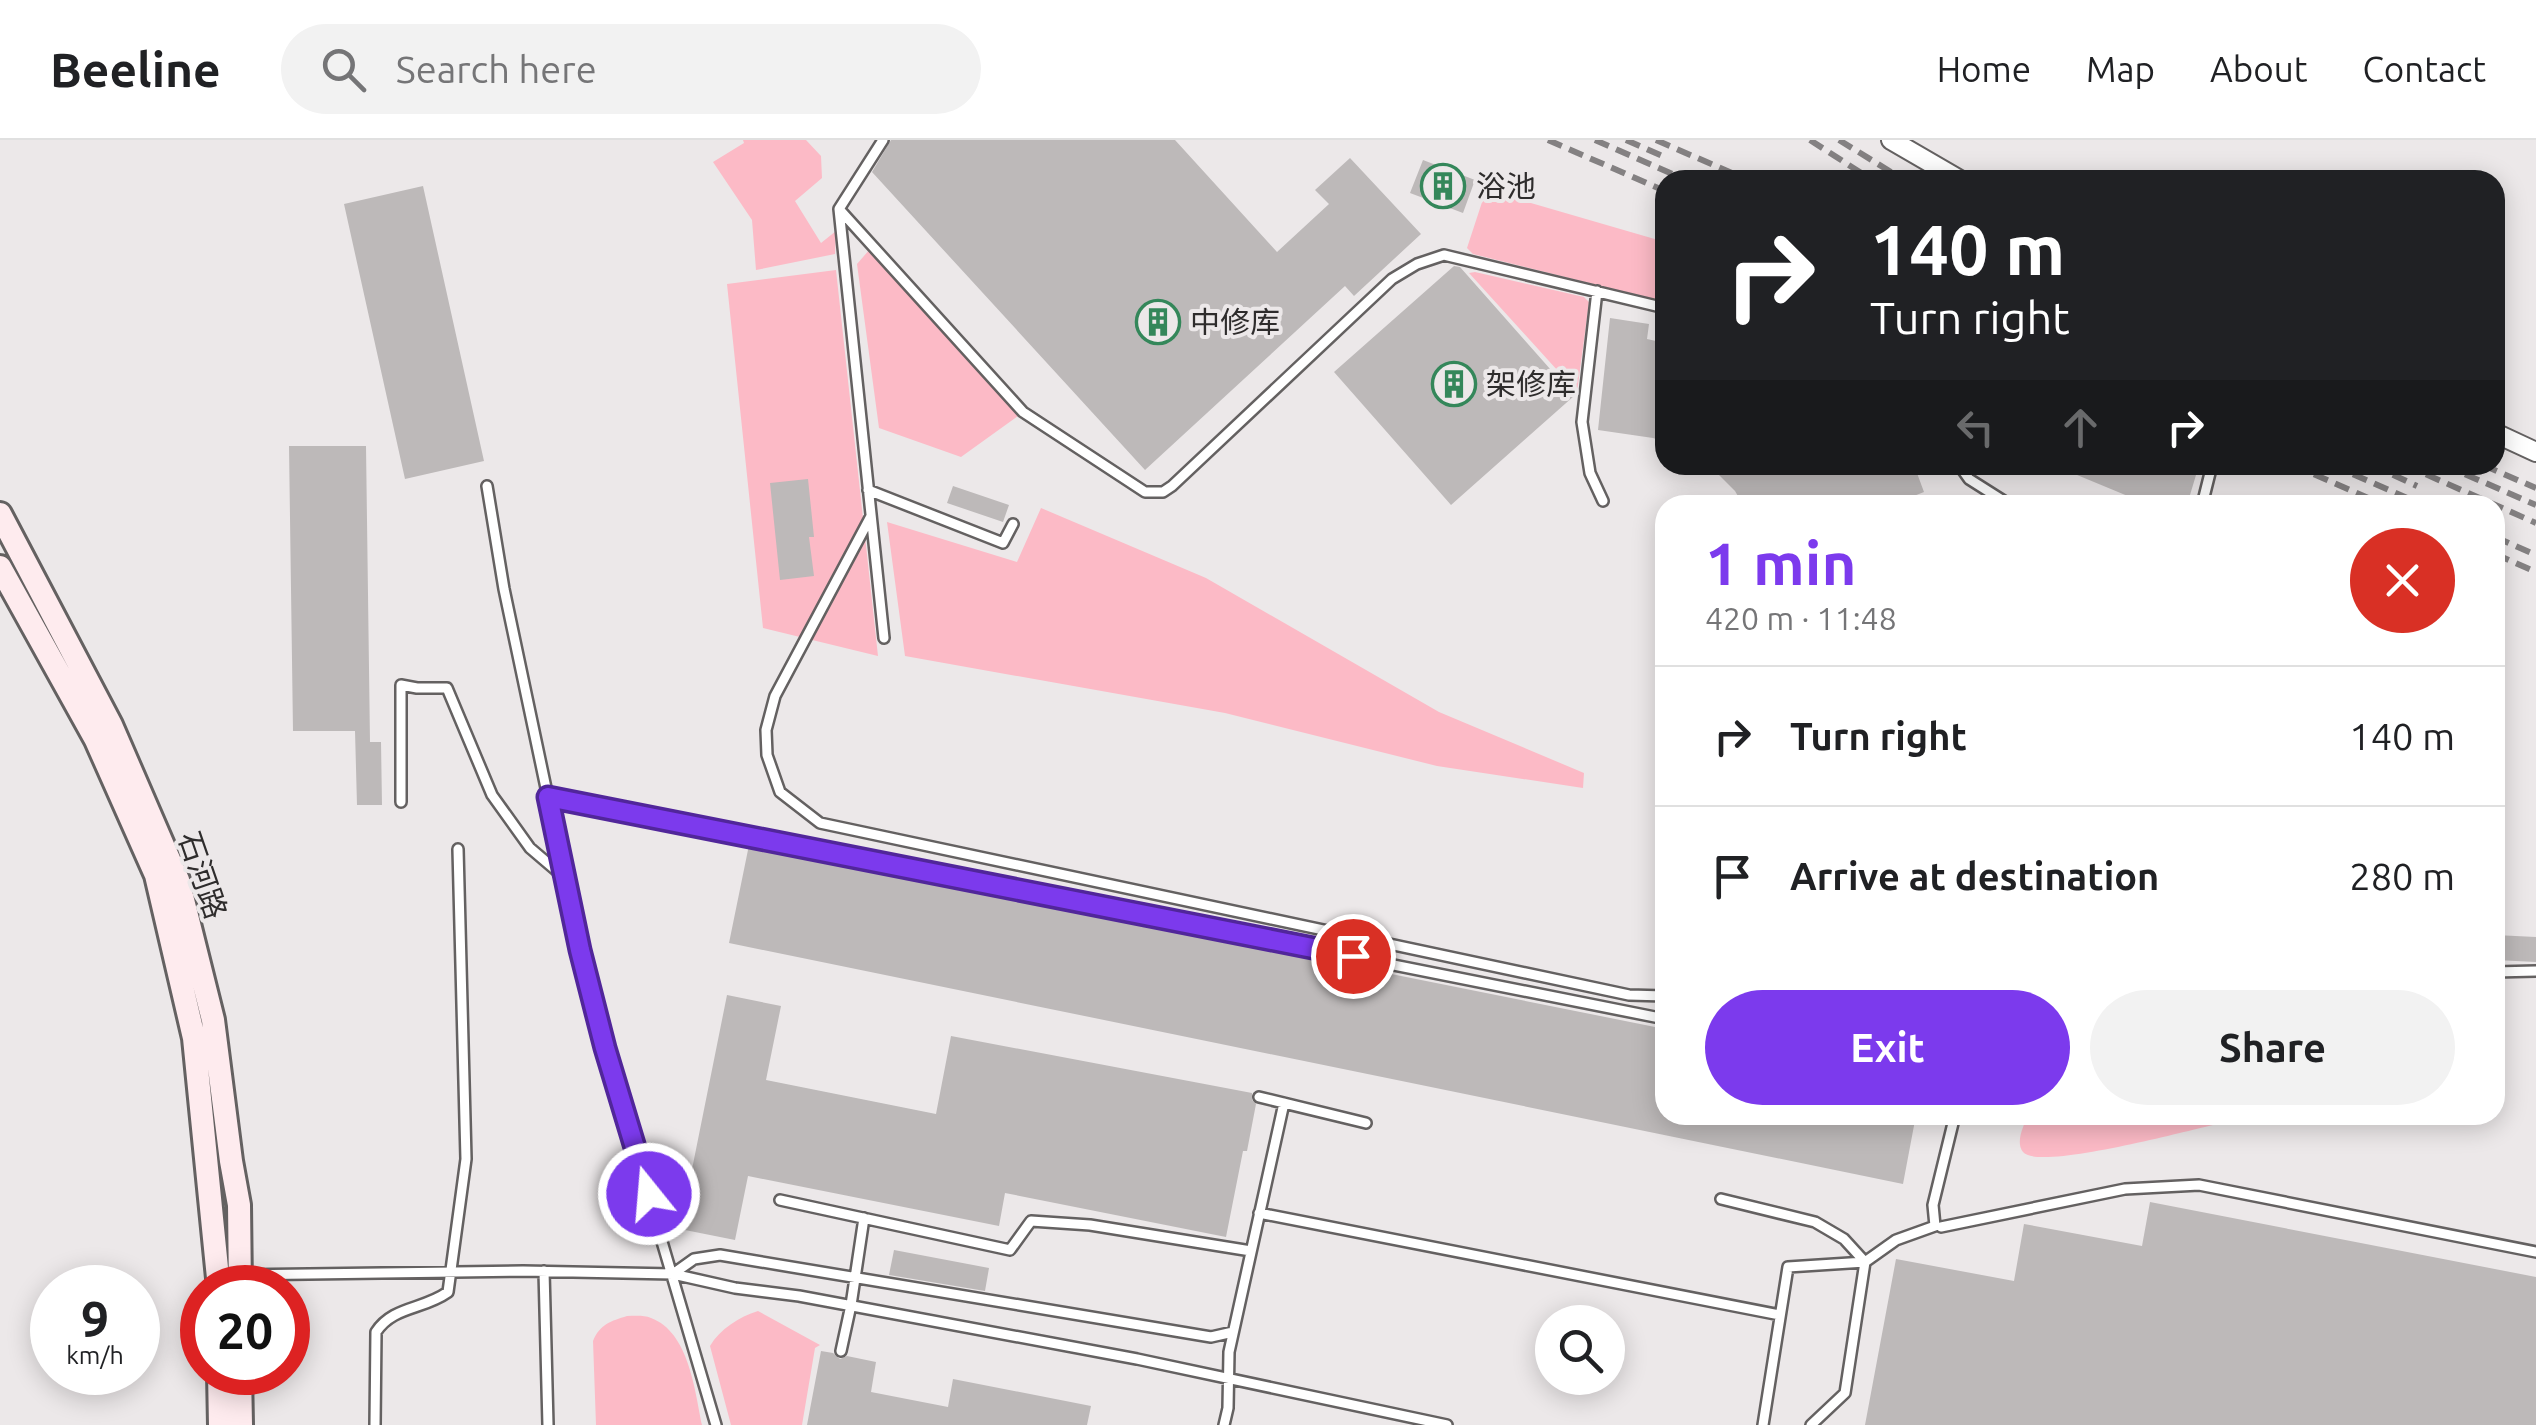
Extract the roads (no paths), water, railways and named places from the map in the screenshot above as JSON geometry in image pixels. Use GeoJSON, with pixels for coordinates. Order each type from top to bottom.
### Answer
{"type":"FeatureCollection","features":[{"type":"Feature","properties":{"kind":"main road","name":"石河路"},"geometry":{"type":"LineString","coordinates":[[0,514],[110,726],[178,880],[213,1020],[240,1205],[231,1265]]}},
{"type":"Feature","properties":{"kind":"main road","name":"石河路"},"geometry":{"type":"LineString","coordinates":[[0,567],[96,740],[156,875],[194,1038],[227,1265]]}},
{"type":"Feature","properties":{"kind":"main road"},"geometry":{"type":"LineString","coordinates":[[219,1395],[220,1425]]}},
{"type":"Feature","properties":{"kind":"main road"},"geometry":{"type":"LineString","coordinates":[[240,1395],[241,1425]]}},
{"type":"Feature","properties":{"kind":"street"},"geometry":{"type":"LineString","coordinates":[[1891,140],[1943,170]]}},
{"type":"Feature","properties":{"kind":"street"},"geometry":{"type":"LineString","coordinates":[[2505,438],[2536,452]]}},
{"type":"Feature","properties":{"kind":"lane"},"geometry":{"type":"LineString","coordinates":[[882,140],[840,209],[884,638]]}},
{"type":"Feature","properties":{"kind":"lane"},"geometry":{"type":"LineString","coordinates":[[840,209],[1023,412],[1145,492],[1163,492],[1172,486],[1392,280],[1417,264],[1444,256],[1655,306]]}},
{"type":"Feature","properties":{"kind":"lane"},"geometry":{"type":"LineString","coordinates":[[1596,292],[1582,422],[1590,473],[1603,502]]}},
{"type":"Feature","properties":{"kind":"lane"},"geometry":{"type":"LineString","coordinates":[[1966,475],[1994,495]]}},
{"type":"Feature","properties":{"kind":"lane"},"geometry":{"type":"LineString","coordinates":[[487,486],[504,589],[580,950],[716,1425]]}},
{"type":"Feature","properties":{"kind":"lane"},"geometry":{"type":"LineString","coordinates":[[868,490],[1003,543],[1012,524]]}},
{"type":"Feature","properties":{"kind":"lane"},"geometry":{"type":"LineString","coordinates":[[871,516],[774,696],[766,730],[768,755],[780,792],[820,822],[1629,995],[1655,996]]}},
{"type":"Feature","properties":{"kind":"lane"},"geometry":{"type":"LineString","coordinates":[[401,802],[401,685],[447,688],[492,795],[530,848],[566,879]]}},
{"type":"Feature","properties":{"kind":"lane"},"geometry":{"type":"LineString","coordinates":[[548,797],[1655,1017]]}},
{"type":"Feature","properties":{"kind":"lane"},"geometry":{"type":"LineString","coordinates":[[375,1425],[376,1332],[384,1320],[448,1292],[452,1272],[466,1159],[458,849]]}},
{"type":"Feature","properties":{"kind":"lane"},"geometry":{"type":"LineString","coordinates":[[2505,972],[2536,972]]}},
{"type":"Feature","properties":{"kind":"lane"},"geometry":{"type":"LineString","coordinates":[[1259,1098],[1366,1123]]}},
{"type":"Feature","properties":{"kind":"lane"},"geometry":{"type":"LineString","coordinates":[[1224,1425],[1229,1352],[1284,1104]]}},
{"type":"Feature","properties":{"kind":"lane"},"geometry":{"type":"LineString","coordinates":[[1764,1425],[1788,1267],[1864,1262],[1896,1240],[1935,1226],[1933,1205],[1953,1125]]}},
{"type":"Feature","properties":{"kind":"lane"},"geometry":{"type":"LineString","coordinates":[[1942,1227],[2125,1189],[2199,1186],[2536,1252]]}},
{"type":"Feature","properties":{"kind":"lane"},"geometry":{"type":"LineString","coordinates":[[1721,1199],[1815,1222],[1844,1239],[1864,1262],[1845,1393],[1811,1425]]}},
{"type":"Feature","properties":{"kind":"lane"},"geometry":{"type":"LineString","coordinates":[[780,1200],[1010,1250],[1031,1221],[1090,1225],[1251,1251]]}},
{"type":"Feature","properties":{"kind":"lane"},"geometry":{"type":"LineString","coordinates":[[1259,1213],[1780,1316]]}},
{"type":"Feature","properties":{"kind":"lane"},"geometry":{"type":"LineString","coordinates":[[841,1352],[864,1218]]}},
{"type":"Feature","properties":{"kind":"lane"},"geometry":{"type":"LineString","coordinates":[[673,1274],[694,1259],[720,1255],[1211,1337],[1234,1332]]}},
{"type":"Feature","properties":{"kind":"lane"},"geometry":{"type":"LineString","coordinates":[[310,1278],[544,1271],[673,1274],[1137,1359],[1447,1425]]}},
{"type":"Feature","properties":{"kind":"lane"},"geometry":{"type":"LineString","coordinates":[[544,1271],[548,1425]]}},
{"type":"Feature","properties":{"kind":"railway"},"geometry":{"type":"LineString","coordinates":[[1548,140],[1655,187]]}},
{"type":"Feature","properties":{"kind":"railway"},"geometry":{"type":"LineString","coordinates":[[1595,140],[1663,170]]}},
{"type":"Feature","properties":{"kind":"railway"},"geometry":{"type":"LineString","coordinates":[[1626,140],[1667,158]]}},
{"type":"Feature","properties":{"kind":"railway"},"geometry":{"type":"LineString","coordinates":[[1656,140],[1725,170]]}},
{"type":"Feature","properties":{"kind":"railway"},"geometry":{"type":"LineString","coordinates":[[1810,140],[1856,170]]}},
{"type":"Feature","properties":{"kind":"railway"},"geometry":{"type":"LineString","coordinates":[[1839,140],[1888,170]]}},
{"type":"Feature","properties":{"kind":"railway"},"geometry":{"type":"LineString","coordinates":[[2316,475],[2361,495]]}},
{"type":"Feature","properties":{"kind":"railway"},"geometry":{"type":"LineString","coordinates":[[2355,475],[2400,495]]}},
{"type":"Feature","properties":{"kind":"railway"},"geometry":{"type":"LineString","coordinates":[[2393,475],[2417,486]]}},
{"type":"Feature","properties":{"kind":"railway"},"geometry":{"type":"LineString","coordinates":[[2428,475],[2473,495]]}},
{"type":"Feature","properties":{"kind":"railway"},"geometry":{"type":"LineString","coordinates":[[2467,475],[2536,505]]}},
{"type":"Feature","properties":{"kind":"railway"},"geometry":{"type":"LineString","coordinates":[[2505,475],[2536,488]]}},
{"type":"Feature","properties":{"kind":"railway"},"geometry":{"type":"LineString","coordinates":[[2505,509],[2536,523]]}},
{"type":"Feature","properties":{"kind":"railway"},"geometry":{"type":"LineString","coordinates":[[2505,541],[2536,555]]}},
{"type":"Feature","properties":{"kind":"railway"},"geometry":{"type":"LineString","coordinates":[[2505,558],[2536,572]]}},
{"type":"Feature","properties":{"kind":"place","name":"浴池"},"geometry":{"type":"Point","coordinates":[1443,186]}},
{"type":"Feature","properties":{"kind":"place","name":"中修库"},"geometry":{"type":"Point","coordinates":[1158,322]}},
{"type":"Feature","properties":{"kind":"place","name":"架修库"},"geometry":{"type":"Point","coordinates":[1454,384]}}]}
